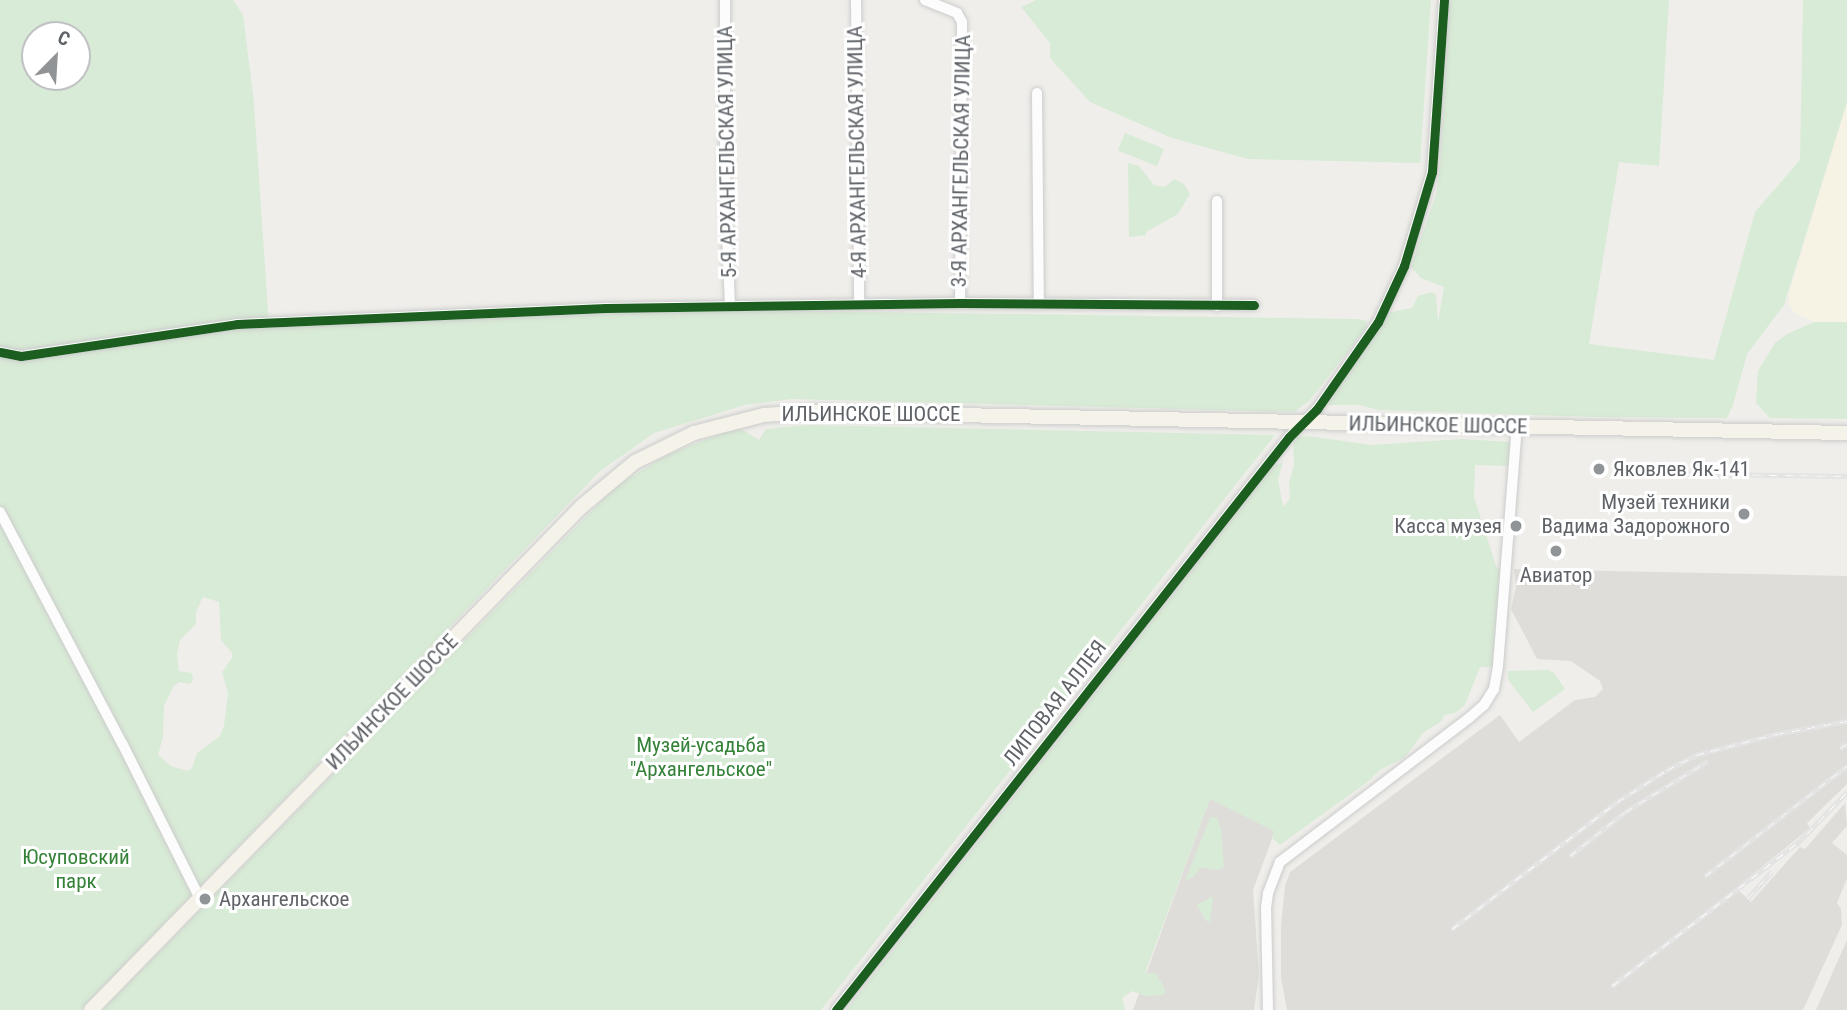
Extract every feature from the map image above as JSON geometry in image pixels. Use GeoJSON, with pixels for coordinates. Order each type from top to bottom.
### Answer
{"type":"FeatureCollection","features":[{"type":"Feature","properties":{"kind":"main road","name":"ИЛЬИНСКОЕ ШОССЕ"},"geometry":{"type":"LineString","coordinates":[[91,1010],[580,507],[609,481],[665,446],[726,424],[764,415],[808,412],[1847,433]]}},
{"type":"Feature","properties":{"kind":"street","name":"5-Я АРХАНГЕЛЬСКАЯ УЛИЦА"},"geometry":{"type":"LineString","coordinates":[[725,0],[725,187],[730,304]]}},
{"type":"Feature","properties":{"kind":"street","name":"4-Я АРХАНГЕЛЬСКАЯ УЛИЦА"},"geometry":{"type":"LineString","coordinates":[[856,0],[859,304]]}},
{"type":"Feature","properties":{"kind":"street","name":"3-Я АРХАНГЕЛЬСКАЯ УЛИЦА"},"geometry":{"type":"LineString","coordinates":[[925,0],[957,13],[962,22],[960,303]]}},
{"type":"Feature","properties":{"kind":"street","name":"ЛИПОВАЯ АЛЛЕЯ"},"geometry":{"type":"LineString","coordinates":[[836,1010],[1289,438],[1306,422],[1378,322],[1398,281],[1425,202],[1434,160],[1444,0]]}},
{"type":"Feature","properties":{"kind":"street"},"geometry":{"type":"LineString","coordinates":[[1037,93],[1039,304]]}},
{"type":"Feature","properties":{"kind":"street"},"geometry":{"type":"LineString","coordinates":[[1217,201],[1217,306]]}},
{"type":"Feature","properties":{"kind":"street"},"geometry":{"type":"LineString","coordinates":[[0,352],[21,356],[271,322],[730,304],[1254,305]]}},
{"type":"Feature","properties":{"kind":"street"},"geometry":{"type":"LineString","coordinates":[[1268,1010],[1267,901],[1280,862],[1477,712],[1493,689],[1498,666],[1517,427]]}},
{"type":"Feature","properties":{"kind":"street"},"geometry":{"type":"LineString","coordinates":[[0,512],[116,731],[200,900]]}},
{"type":"Feature","properties":{"kind":"shaded area"},"geometry":{"type":"Polygon","coordinates":[[[1847,102],[1847,322],[1814,322],[1794,312],[1789,304],[1789,293],[1847,102]]]}},
{"type":"Feature","properties":{"kind":"shaded area"},"geometry":{"type":"Polygon","coordinates":[[[1514,569],[1847,576],[1847,784],[1807,823],[1810,828],[1736,888],[1751,902],[1800,847],[1805,849],[1845,803],[1847,826],[1832,843],[1847,855],[1847,878],[1837,903],[1841,909],[1842,925],[1803,1010],[1287,1010],[1281,978],[1281,925],[1285,886],[1290,872],[1500,715],[1519,742],[1575,700],[1595,697],[1603,689],[1600,681],[1571,661],[1537,659],[1511,609],[1516,587],[1514,569]]]}},
{"type":"Feature","properties":{"kind":"shaded area"},"geometry":{"type":"Polygon","coordinates":[[[1210,798],[1275,831],[1253,890],[1259,975],[1254,1010],[1133,1010],[1210,798]]]}},
{"type":"Feature","properties":{"kind":"shaded area"},"geometry":{"type":"Polygon","coordinates":[[[1847,940],[1847,1010],[1816,1010],[1847,940]]]}},
{"type":"Feature","properties":{"kind":"green space","name":"Юсуповский парк"},"geometry":{"type":"Polygon","coordinates":[[[0,0],[233,0],[243,15],[254,104],[269,326],[728,310],[1366,321],[1367,327],[1309,401],[1294,412],[792,399],[745,405],[654,433],[599,472],[81,1010],[0,1010],[0,0]],[[203,597],[196,612],[196,624],[180,640],[177,653],[179,671],[192,673],[193,679],[190,684],[179,682],[174,686],[164,706],[163,737],[158,755],[171,766],[187,771],[192,768],[197,753],[220,736],[224,726],[228,693],[222,672],[232,658],[232,653],[221,640],[219,602],[203,597]]]}},
{"type":"Feature","properties":{"kind":"green space"},"geometry":{"type":"Polygon","coordinates":[[[1036,0],[1431,0],[1420,163],[1248,159],[1172,138],[1090,102],[1050,58],[1050,43],[1021,7],[1036,0]]]}},
{"type":"Feature","properties":{"kind":"green space"},"geometry":{"type":"Polygon","coordinates":[[[1450,0],[1669,0],[1659,166],[1619,162],[1589,344],[1714,360],[1755,212],[1800,160],[1803,0],[1847,0],[1847,102],[1784,305],[1747,354],[1727,418],[1378,410],[1359,405],[1328,405],[1386,313],[1412,308],[1418,296],[1432,292],[1436,295],[1438,322],[1444,287],[1421,278],[1411,267],[1436,195],[1450,0]]]}},
{"type":"Feature","properties":{"kind":"green space"},"geometry":{"type":"Polygon","coordinates":[[[1125,133],[1164,149],[1157,166],[1118,151],[1125,133]]]}},
{"type":"Feature","properties":{"kind":"green space"},"geometry":{"type":"Polygon","coordinates":[[[1128,163],[1139,166],[1154,185],[1165,187],[1174,179],[1184,184],[1190,194],[1178,214],[1146,232],[1146,235],[1129,237],[1128,163]]]}},
{"type":"Feature","properties":{"kind":"green space"},"geometry":{"type":"Polygon","coordinates":[[[1814,322],[1847,322],[1847,419],[1770,418],[1756,403],[1758,371],[1775,343],[1787,334],[1814,322]]]}},
{"type":"Feature","properties":{"kind":"green space","name":"Музей-усадьба \"Архангельское\""},"geometry":{"type":"Polygon","coordinates":[[[807,425],[1275,435],[821,1010],[102,1010],[615,487],[667,455],[727,431],[740,428],[759,440],[766,429],[807,425]]]}},
{"type":"Feature","properties":{"kind":"green space"},"geometry":{"type":"Polygon","coordinates":[[[1308,436],[1371,445],[1462,439],[1511,442],[1508,466],[1475,465],[1474,497],[1496,566],[1501,570],[1492,667],[1480,667],[1465,705],[1455,713],[1444,715],[1442,721],[1424,732],[1405,757],[1380,770],[1280,845],[1272,838],[1274,831],[1210,799],[1145,973],[1155,973],[1165,988],[1164,995],[1145,996],[1132,991],[1122,998],[1125,1010],[846,1010],[1274,466],[1283,462],[1278,479],[1283,507],[1290,499],[1289,484],[1294,464],[1293,437],[1308,436]]]}},
{"type":"Feature","properties":{"kind":"green space"},"geometry":{"type":"Polygon","coordinates":[[[1548,670],[1554,673],[1565,689],[1533,712],[1508,680],[1508,671],[1548,670]]]}},
{"type":"Feature","properties":{"kind":"green space"},"geometry":{"type":"Polygon","coordinates":[[[1217,817],[1221,829],[1224,867],[1218,870],[1201,867],[1193,877],[1185,881],[1210,818],[1217,817]]]}},
{"type":"Feature","properties":{"kind":"green space"},"geometry":{"type":"Polygon","coordinates":[[[1213,896],[1210,922],[1206,921],[1197,905],[1213,896]]]}},
{"type":"Feature","properties":{"kind":"railway"},"geometry":{"type":"LineString","coordinates":[[1641,473],[1847,476]]}},
{"type":"Feature","properties":{"kind":"railway"},"geometry":{"type":"LineString","coordinates":[[1452,929],[1617,802],[1667,770],[1696,755],[1776,734],[1847,721]]}},
{"type":"Feature","properties":{"kind":"railway"},"geometry":{"type":"LineString","coordinates":[[1840,748],[1847,744]]}},
{"type":"Feature","properties":{"kind":"railway"},"geometry":{"type":"LineString","coordinates":[[1570,856],[1625,812],[1708,761]]}},
{"type":"Feature","properties":{"kind":"railway"},"geometry":{"type":"LineString","coordinates":[[1705,876],[1847,766]]}},
{"type":"Feature","properties":{"kind":"railway"},"geometry":{"type":"LineString","coordinates":[[1796,845],[1847,792]]}},
{"type":"Feature","properties":{"kind":"railway"},"geometry":{"type":"LineString","coordinates":[[1612,986],[1801,840]]}},
{"type":"Feature","properties":{"kind":"railway"},"geometry":{"type":"LineString","coordinates":[[1748,898],[1772,871]]}},
{"type":"Feature","properties":{"kind":"cycle path"},"geometry":{"type":"LineString","coordinates":[[836,1010],[1289,437],[1317,409],[1378,322],[1404,266],[1432,172],[1444,0]]}},
{"type":"Feature","properties":{"kind":"cycle path"},"geometry":{"type":"LineString","coordinates":[[0,352],[21,356],[237,324],[606,308],[960,303],[1254,305]]}},
{"type":"Feature","properties":{"kind":"place","name":"Яковлев Як-141"},"geometry":{"type":"Point","coordinates":[1599,469]}},
{"type":"Feature","properties":{"kind":"place","name":"Музей техники Вадима Задорожного"},"geometry":{"type":"Point","coordinates":[1744,514]}},
{"type":"Feature","properties":{"kind":"place","name":"Касса музея"},"geometry":{"type":"Point","coordinates":[1516,526]}},
{"type":"Feature","properties":{"kind":"place","name":"Авиатор"},"geometry":{"type":"Point","coordinates":[1556,551]}},
{"type":"Feature","properties":{"kind":"place","name":"Архангельское"},"geometry":{"type":"Point","coordinates":[205,899]}}]}
